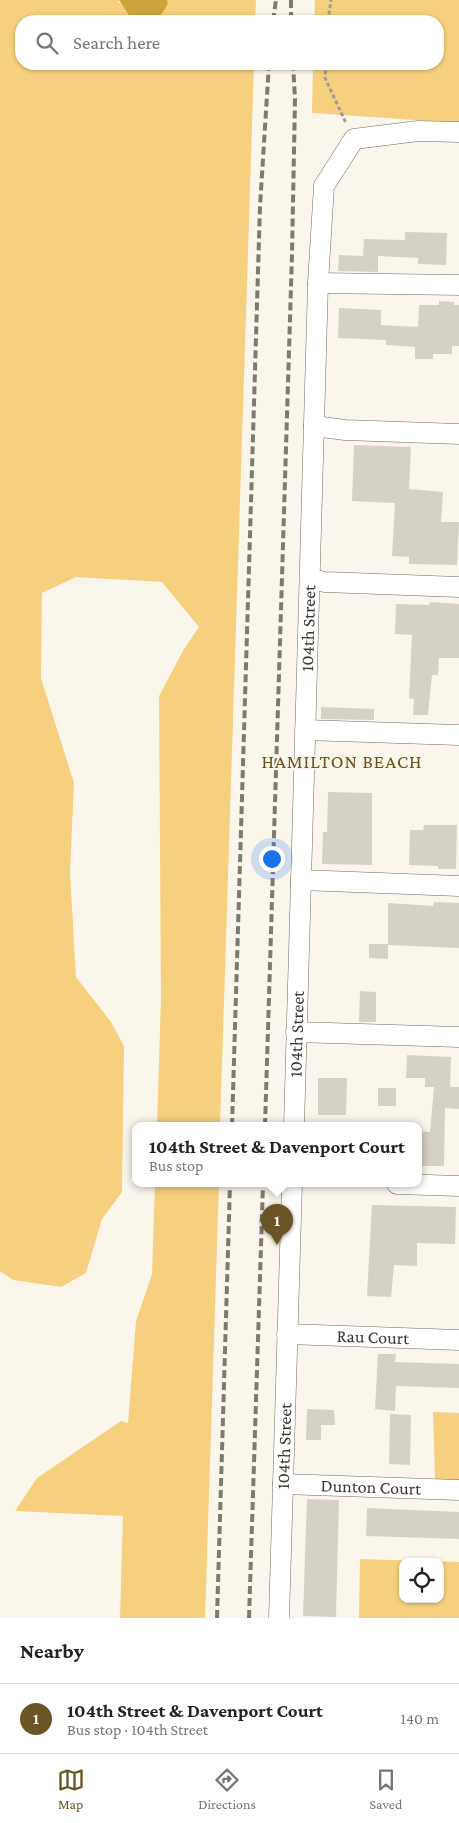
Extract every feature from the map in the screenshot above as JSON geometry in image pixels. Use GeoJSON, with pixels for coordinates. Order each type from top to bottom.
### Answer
{"type":"FeatureCollection","features":[{"type":"Feature","properties":{"kind":"street"},"geometry":{"type":"LineString","coordinates":[[354,139],[418,131],[459,132]]}},
{"type":"Feature","properties":{"kind":"street","name":"104th Street"},"geometry":{"type":"LineString","coordinates":[[294,1122],[318,283],[324,186],[354,139]]}},
{"type":"Feature","properties":{"kind":"street"},"geometry":{"type":"LineString","coordinates":[[318,283],[459,285]]}},
{"type":"Feature","properties":{"kind":"street"},"geometry":{"type":"LineString","coordinates":[[314,426],[345,430],[459,434]]}},
{"type":"Feature","properties":{"kind":"street"},"geometry":{"type":"LineString","coordinates":[[311,579],[325,582],[459,586]]}},
{"type":"Feature","properties":{"kind":"street"},"geometry":{"type":"LineString","coordinates":[[305,730],[459,735]]}},
{"type":"Feature","properties":{"kind":"street"},"geometry":{"type":"LineString","coordinates":[[301,880],[459,886]]}},
{"type":"Feature","properties":{"kind":"street"},"geometry":{"type":"LineString","coordinates":[[296,1032],[459,1038]]}},
{"type":"Feature","properties":{"kind":"street"},"geometry":{"type":"LineString","coordinates":[[422,1185],[459,1186]]}},
{"type":"Feature","properties":{"kind":"street","name":"104th Street"},"geometry":{"type":"LineString","coordinates":[[279,1618],[292,1187]]}},
{"type":"Feature","properties":{"kind":"street","name":"Rau Court"},"geometry":{"type":"LineString","coordinates":[[288,1334],[459,1340]]}},
{"type":"Feature","properties":{"kind":"street","name":"Dunton Court"},"geometry":{"type":"LineString","coordinates":[[283,1484],[459,1490]]}},
{"type":"Feature","properties":{"kind":"path"},"geometry":{"type":"LineString","coordinates":[[329,15],[331,0]]}},
{"type":"Feature","properties":{"kind":"path"},"geometry":{"type":"LineString","coordinates":[[326,70],[325,78],[354,139]]}},
{"type":"Feature","properties":{"kind":"shaded area"},"geometry":{"type":"Polygon","coordinates":[[[0,0],[119,0],[119,3],[168,3],[167,0],[256,0],[255,15],[15,15],[15,70],[254,70],[220,1122],[157,1122],[161,999],[159,696],[184,649],[199,627],[162,582],[76,577],[42,593],[41,678],[74,783],[70,872],[76,977],[111,1022],[124,1046],[122,1192],[102,1219],[86,1273],[61,1287],[13,1280],[0,1271],[0,0]]]}},
{"type":"Feature","properties":{"kind":"shaded area"},"geometry":{"type":"Polygon","coordinates":[[[119,0],[167,0],[168,3],[161,15],[129,15],[119,0]]]}},
{"type":"Feature","properties":{"kind":"shaded area"},"geometry":{"type":"Polygon","coordinates":[[[315,0],[459,0],[459,123],[312,113],[313,70],[444,70],[444,15],[314,15],[315,0]]]}},
{"type":"Feature","properties":{"kind":"shaded area"},"geometry":{"type":"Polygon","coordinates":[[[155,1187],[219,1187],[205,1618],[120,1618],[123,1516],[15,1511],[37,1478],[121,1421],[128,1423],[136,1321],[152,1274],[155,1187]]]}},
{"type":"Feature","properties":{"kind":"shaded area"},"geometry":{"type":"Polygon","coordinates":[[[433,1412],[459,1413],[459,1480],[435,1479],[433,1412]]]}},
{"type":"Feature","properties":{"kind":"shaded area"},"geometry":{"type":"Polygon","coordinates":[[[360,1559],[399,1560],[399,1603],[444,1603],[444,1562],[459,1562],[459,1618],[359,1618],[360,1559]]]}},
{"type":"Feature","properties":{"kind":"building"},"geometry":{"type":"Polygon","coordinates":[[[405,232],[447,233],[446,265],[418,264],[418,258],[378,256],[378,272],[338,271],[339,255],[363,256],[364,239],[405,240],[405,232]]]}},
{"type":"Feature","properties":{"kind":"building"},"geometry":{"type":"Polygon","coordinates":[[[439,301],[454,302],[454,305],[459,305],[459,346],[452,346],[452,354],[433,354],[433,359],[415,359],[415,347],[386,345],[386,340],[338,338],[339,308],[381,310],[381,325],[418,327],[419,305],[439,305],[439,301]]]}},
{"type":"Feature","properties":{"kind":"building"},"geometry":{"type":"Polygon","coordinates":[[[354,445],[411,447],[409,489],[443,492],[441,522],[459,522],[457,565],[409,564],[409,557],[392,556],[395,503],[352,501],[354,445]]]}},
{"type":"Feature","properties":{"kind":"building"},"geometry":{"type":"Polygon","coordinates":[[[430,602],[459,604],[459,658],[439,658],[438,675],[432,675],[428,715],[413,715],[414,699],[409,698],[412,635],[395,634],[396,604],[429,605],[430,602]]]}},
{"type":"Feature","properties":{"kind":"building"},"geometry":{"type":"Polygon","coordinates":[[[321,707],[374,709],[374,720],[321,719],[321,707]]]}},
{"type":"Feature","properties":{"kind":"building"},"geometry":{"type":"Polygon","coordinates":[[[328,792],[372,793],[372,865],[322,864],[323,832],[327,832],[328,792]]]}},
{"type":"Feature","properties":{"kind":"building"},"geometry":{"type":"Polygon","coordinates":[[[424,825],[457,825],[456,869],[438,869],[438,866],[409,865],[410,830],[423,830],[424,825]]]}},
{"type":"Feature","properties":{"kind":"building"},"geometry":{"type":"Polygon","coordinates":[[[434,902],[459,903],[459,948],[388,945],[388,959],[369,958],[369,944],[388,944],[388,903],[433,906],[434,902]]]}},
{"type":"Feature","properties":{"kind":"building"},"geometry":{"type":"Polygon","coordinates":[[[360,991],[376,992],[376,1022],[359,1022],[360,991]]]}},
{"type":"Feature","properties":{"kind":"building"},"geometry":{"type":"Polygon","coordinates":[[[407,1055],[451,1057],[450,1087],[459,1087],[459,1109],[445,1108],[444,1166],[422,1166],[422,1131],[430,1132],[434,1087],[425,1087],[425,1078],[406,1078],[407,1055]]]}},
{"type":"Feature","properties":{"kind":"building"},"geometry":{"type":"Polygon","coordinates":[[[318,1078],[347,1078],[346,1115],[318,1115],[318,1078]]]}},
{"type":"Feature","properties":{"kind":"building"},"geometry":{"type":"Polygon","coordinates":[[[378,1088],[396,1088],[396,1106],[378,1106],[378,1088]]]}},
{"type":"Feature","properties":{"kind":"building"},"geometry":{"type":"Polygon","coordinates":[[[372,1205],[456,1207],[455,1244],[417,1243],[417,1266],[394,1265],[391,1297],[367,1296],[372,1205]]]}},
{"type":"Feature","properties":{"kind":"building"},"geometry":{"type":"Polygon","coordinates":[[[378,1354],[396,1354],[395,1362],[459,1364],[459,1388],[396,1386],[395,1411],[375,1409],[378,1354]]]}},
{"type":"Feature","properties":{"kind":"building"},"geometry":{"type":"Polygon","coordinates":[[[307,1409],[334,1410],[335,1425],[321,1425],[321,1440],[306,1440],[307,1409]]]}},
{"type":"Feature","properties":{"kind":"building"},"geometry":{"type":"Polygon","coordinates":[[[390,1414],[411,1415],[410,1465],[389,1464],[390,1414]]]}},
{"type":"Feature","properties":{"kind":"building"},"geometry":{"type":"Polygon","coordinates":[[[307,1499],[339,1500],[336,1617],[303,1616],[307,1499]]]}},
{"type":"Feature","properties":{"kind":"building"},"geometry":{"type":"Polygon","coordinates":[[[367,1508],[459,1512],[459,1539],[366,1536],[367,1508]]]}},
{"type":"Feature","properties":{"kind":"railway"},"geometry":{"type":"LineString","coordinates":[[274,15],[276,0]]}},
{"type":"Feature","properties":{"kind":"railway"},"geometry":{"type":"LineString","coordinates":[[291,0],[291,15]]}},
{"type":"Feature","properties":{"kind":"railway"},"geometry":{"type":"LineString","coordinates":[[232,1122],[260,206],[269,70]]}},
{"type":"Feature","properties":{"kind":"railway"},"geometry":{"type":"LineString","coordinates":[[265,1122],[292,254],[295,99],[293,70]]}},
{"type":"Feature","properties":{"kind":"railway"},"geometry":{"type":"LineString","coordinates":[[217,1618],[230,1187]]}},
{"type":"Feature","properties":{"kind":"railway"},"geometry":{"type":"LineString","coordinates":[[249,1618],[263,1187]]}},
{"type":"Feature","properties":{"kind":"place","name":"104th Street & Davenport Court"},"geometry":{"type":"Point","coordinates":[277,1245]}},
{"type":"Feature","properties":{"kind":"district","name":"HAMILTON BEACH"},"geometry":{"type":"Point","coordinates":[342,761]}}]}
